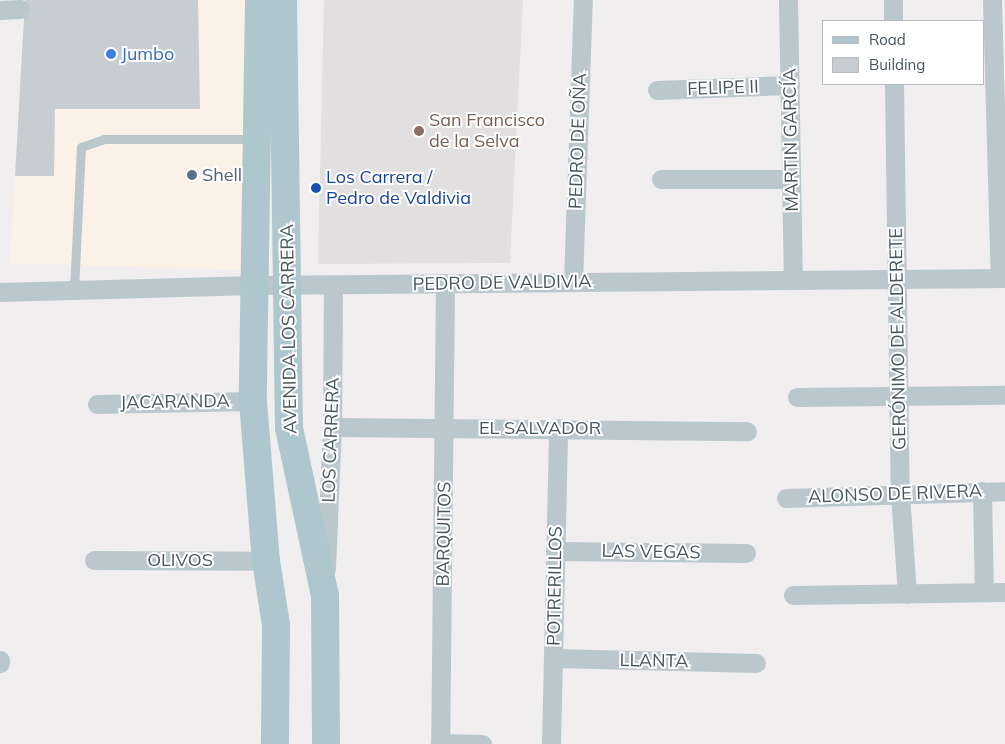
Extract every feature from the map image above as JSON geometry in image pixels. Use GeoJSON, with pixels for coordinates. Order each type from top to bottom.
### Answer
{"type":"FeatureCollection","features":[{"type":"Feature","properties":{"kind":"main road","name":"AVENIDA LOS CARRERA"},"geometry":{"type":"LineString","coordinates":[[259,0],[253,401],[266,561],[276,625],[275,744]]}},
{"type":"Feature","properties":{"kind":"main road","name":"AVENIDA LOS CARRERA"},"geometry":{"type":"LineString","coordinates":[[283,0],[289,428],[325,596],[326,744]]}},
{"type":"Feature","properties":{"kind":"street","name":"PEDRO DE OÑA"},"geometry":{"type":"LineString","coordinates":[[573,282],[583,0]]}},
{"type":"Feature","properties":{"kind":"street","name":"MARTIN GARCÍA"},"geometry":{"type":"LineString","coordinates":[[788,0],[793,280]]}},
{"type":"Feature","properties":{"kind":"street"},"geometry":{"type":"LineString","coordinates":[[893,0],[893,20]]}},
{"type":"Feature","properties":{"kind":"street"},"geometry":{"type":"LineString","coordinates":[[992,0],[999,47],[1000,72],[1003,278]]}},
{"type":"Feature","properties":{"kind":"street"},"geometry":{"type":"LineString","coordinates":[[0,10],[20,10]]}},
{"type":"Feature","properties":{"kind":"street","name":"FELIPE II"},"geometry":{"type":"LineString","coordinates":[[657,90],[790,85]]}},
{"type":"Feature","properties":{"kind":"street","name":"GERÓNIMO DE ALDERETE"},"geometry":{"type":"LineString","coordinates":[[894,85],[900,494],[906,594]]}},
{"type":"Feature","properties":{"kind":"street"},"geometry":{"type":"LineString","coordinates":[[661,179],[792,180]]}},
{"type":"Feature","properties":{"kind":"street","name":"PEDRO DE VALDIVIA"},"geometry":{"type":"LineString","coordinates":[[0,292],[254,285],[1003,278]]}},
{"type":"Feature","properties":{"kind":"street","name":"BARQUITOS"},"geometry":{"type":"LineString","coordinates":[[445,284],[446,427],[440,743],[482,744]]}},
{"type":"Feature","properties":{"kind":"street","name":"LOS CARRERA"},"geometry":{"type":"LineString","coordinates":[[325,596],[332,427],[333,285]]}},
{"type":"Feature","properties":{"kind":"street"},"geometry":{"type":"LineString","coordinates":[[797,397],[1005,394]]}},
{"type":"Feature","properties":{"kind":"street","name":"JACARANDA"},"geometry":{"type":"LineString","coordinates":[[97,404],[253,401]]}},
{"type":"Feature","properties":{"kind":"street","name":"EL SALVADOR"},"geometry":{"type":"LineString","coordinates":[[332,427],[747,431]]}},
{"type":"Feature","properties":{"kind":"street","name":"POTRERILLOS"},"geometry":{"type":"LineString","coordinates":[[551,744],[558,428]]}},
{"type":"Feature","properties":{"kind":"street"},"geometry":{"type":"LineString","coordinates":[[982,491],[984,592]]}},
{"type":"Feature","properties":{"kind":"street","name":"ALONSO DE RIVERA"},"geometry":{"type":"LineString","coordinates":[[786,498],[1005,491]]}},
{"type":"Feature","properties":{"kind":"street","name":"LAS VEGAS"},"geometry":{"type":"LineString","coordinates":[[555,551],[746,553]]}},
{"type":"Feature","properties":{"kind":"street","name":"OLIVOS"},"geometry":{"type":"LineString","coordinates":[[94,560],[266,561]]}},
{"type":"Feature","properties":{"kind":"street"},"geometry":{"type":"LineString","coordinates":[[793,595],[1005,592]]}},
{"type":"Feature","properties":{"kind":"street","name":"LLANTA"},"geometry":{"type":"LineString","coordinates":[[553,658],[756,663]]}},
{"type":"Feature","properties":{"kind":"lane"},"geometry":{"type":"LineString","coordinates":[[74,290],[81,147],[104,139],[257,139]]}},
{"type":"Feature","properties":{"kind":"shaded area"},"geometry":{"type":"Polygon","coordinates":[[[25,0],[248,0],[243,270],[10,263],[25,0]]]}},
{"type":"Feature","properties":{"kind":"shaded area","name":"San Francisco de la Selva"},"geometry":{"type":"Polygon","coordinates":[[[324,0],[523,0],[510,263],[318,264],[324,0]]]}},
{"type":"Feature","properties":{"kind":"building","name":"Jumbo"},"geometry":{"type":"Polygon","coordinates":[[[25,0],[198,0],[200,109],[55,109],[54,176],[15,176],[25,0]]]}},
{"type":"Feature","properties":{"kind":"place","name":"Jumbo"},"geometry":{"type":"Point","coordinates":[111,54]}},
{"type":"Feature","properties":{"kind":"place","name":"San Francisco de la Selva"},"geometry":{"type":"Point","coordinates":[419,131]}},
{"type":"Feature","properties":{"kind":"place","name":"Shell"},"geometry":{"type":"Point","coordinates":[192,175]}},
{"type":"Feature","properties":{"kind":"place","name":"Los Carrera / Pedro de Valdivia"},"geometry":{"type":"Point","coordinates":[316,188]}}]}
